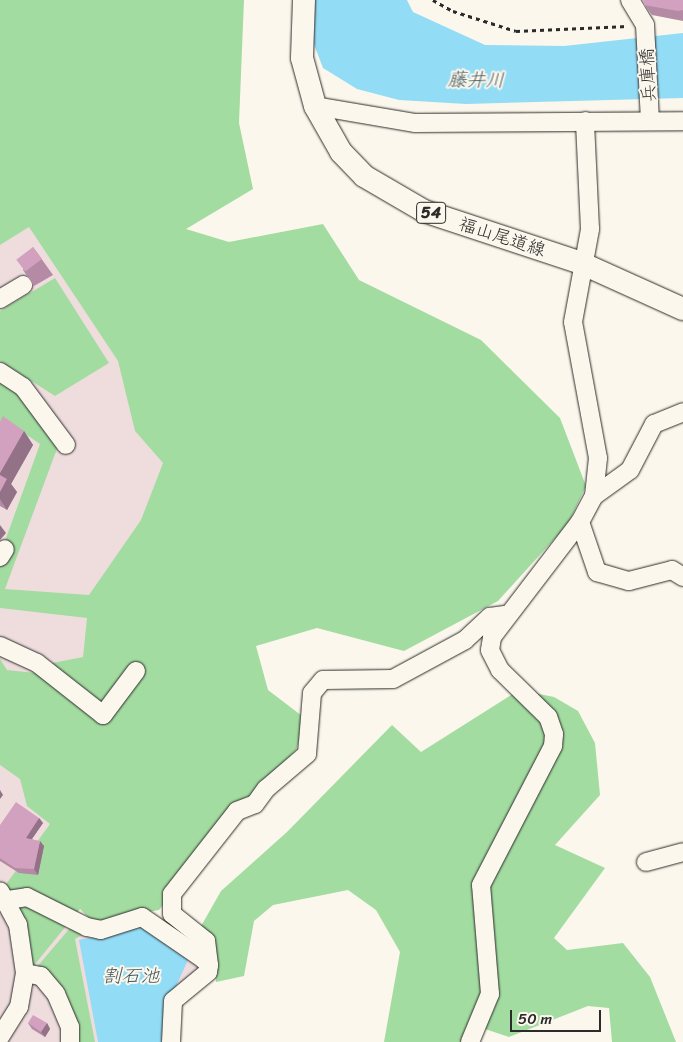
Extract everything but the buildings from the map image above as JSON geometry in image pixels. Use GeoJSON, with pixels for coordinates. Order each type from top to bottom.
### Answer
{"type":"FeatureCollection","features":[{"type":"Feature","properties":{"kind":"main road","name":"福山尾道線"},"geometry":{"type":"LineString","coordinates":[[304,0],[302,58],[314,106],[341,152],[364,176],[393,196],[424,211],[581,263],[683,309]]}},
{"type":"Feature","properties":{"kind":"street"},"geometry":{"type":"LineString","coordinates":[[630,0],[645,32]]}},
{"type":"Feature","properties":{"kind":"street","name":"兵庫橋"},"geometry":{"type":"LineString","coordinates":[[645,32],[650,116]]}},
{"type":"Feature","properties":{"kind":"street"},"geometry":{"type":"LineString","coordinates":[[314,106],[416,123],[585,121],[650,116],[683,120]]}},
{"type":"Feature","properties":{"kind":"street"},"geometry":{"type":"LineString","coordinates":[[470,1042],[490,994],[482,884],[553,746],[554,734],[548,717],[500,670],[490,650],[505,615],[580,522],[594,496],[598,458],[573,322],[581,263],[590,229],[585,121]]}},
{"type":"Feature","properties":{"kind":"street"},"geometry":{"type":"LineString","coordinates":[[0,299],[23,285]]}},
{"type":"Feature","properties":{"kind":"street"},"geometry":{"type":"LineString","coordinates":[[0,372],[23,387],[66,445]]}},
{"type":"Feature","properties":{"kind":"street"},"geometry":{"type":"LineString","coordinates":[[594,496],[630,470],[654,424],[683,412]]}},
{"type":"Feature","properties":{"kind":"street"},"geometry":{"type":"LineString","coordinates":[[580,522],[597,572],[629,580],[672,570],[683,578]]}},
{"type":"Feature","properties":{"kind":"street"},"geometry":{"type":"LineString","coordinates":[[171,1042],[173,1001],[179,991],[200,980],[209,965],[206,941],[172,914],[172,894],[238,811],[256,804],[266,789],[307,754],[312,693],[323,680],[393,679],[465,640],[490,617],[505,615]]}},
{"type":"Feature","properties":{"kind":"street"},"geometry":{"type":"LineString","coordinates":[[0,646],[37,663],[104,715],[136,671]]}},
{"type":"Feature","properties":{"kind":"street"},"geometry":{"type":"LineString","coordinates":[[646,862],[683,852]]}},
{"type":"Feature","properties":{"kind":"street"},"geometry":{"type":"LineString","coordinates":[[0,1037],[19,1007],[25,973],[18,925],[4,895],[27,897],[87,927],[101,930],[142,917],[209,965]]}},
{"type":"Feature","properties":{"kind":"street"},"geometry":{"type":"LineString","coordinates":[[25,973],[41,976],[56,994],[70,1026],[70,1042]]}},
{"type":"Feature","properties":{"kind":"path"},"geometry":{"type":"LineString","coordinates":[[433,0],[453,11],[516,31],[645,32]]}},
{"type":"Feature","properties":{"kind":"shaded area"},"geometry":{"type":"Polygon","coordinates":[[[0,141],[173,452],[34,901],[94,928],[142,917],[209,965],[173,1001],[175,1042],[0,1042],[0,141]]]}},
{"type":"Feature","properties":{"kind":"green space"},"geometry":{"type":"Polygon","coordinates":[[[0,0],[244,0],[239,123],[253,189],[186,229],[229,242],[323,224],[359,280],[481,340],[560,418],[586,486],[568,524],[498,601],[404,651],[317,628],[256,646],[268,690],[306,719],[296,750],[254,792],[159,910],[93,922],[80,909],[31,969],[4,887],[50,824],[27,806],[20,779],[0,765],[0,659],[7,670],[35,673],[47,664],[83,657],[87,618],[0,608],[0,555],[40,444],[12,425],[0,449],[0,381],[19,392],[58,446],[5,589],[89,595],[141,520],[163,463],[135,431],[118,361],[29,227],[0,245],[0,0]]]}},
{"type":"Feature","properties":{"kind":"green space"},"geometry":{"type":"Polygon","coordinates":[[[55,278],[109,363],[55,396],[0,361],[0,311],[55,278]]]}},
{"type":"Feature","properties":{"kind":"green space"},"geometry":{"type":"Polygon","coordinates":[[[519,690],[554,697],[578,711],[595,743],[600,795],[555,845],[605,868],[554,938],[567,950],[623,943],[650,977],[676,1042],[612,1042],[609,1008],[588,1006],[509,1037],[473,1025],[461,1042],[384,1042],[400,952],[376,910],[348,890],[273,905],[254,921],[244,976],[216,982],[213,944],[200,928],[221,891],[287,832],[392,725],[421,752],[519,690]]]}},
{"type":"Feature","properties":{"kind":"green space"},"geometry":{"type":"Polygon","coordinates":[[[70,928],[86,933],[75,939],[95,1042],[76,1042],[36,968],[70,928]]]}},
{"type":"Feature","properties":{"kind":"water","name":"藤井川"},"geometry":{"type":"Polygon","coordinates":[[[314,0],[407,0],[413,12],[485,45],[564,46],[683,33],[683,98],[466,104],[399,100],[357,89],[323,68],[308,29],[314,0]]]}},
{"type":"Feature","properties":{"kind":"water","name":"割石池"},"geometry":{"type":"Polygon","coordinates":[[[141,927],[188,960],[168,1004],[168,1042],[98,1042],[79,940],[141,927]]]}}]}
